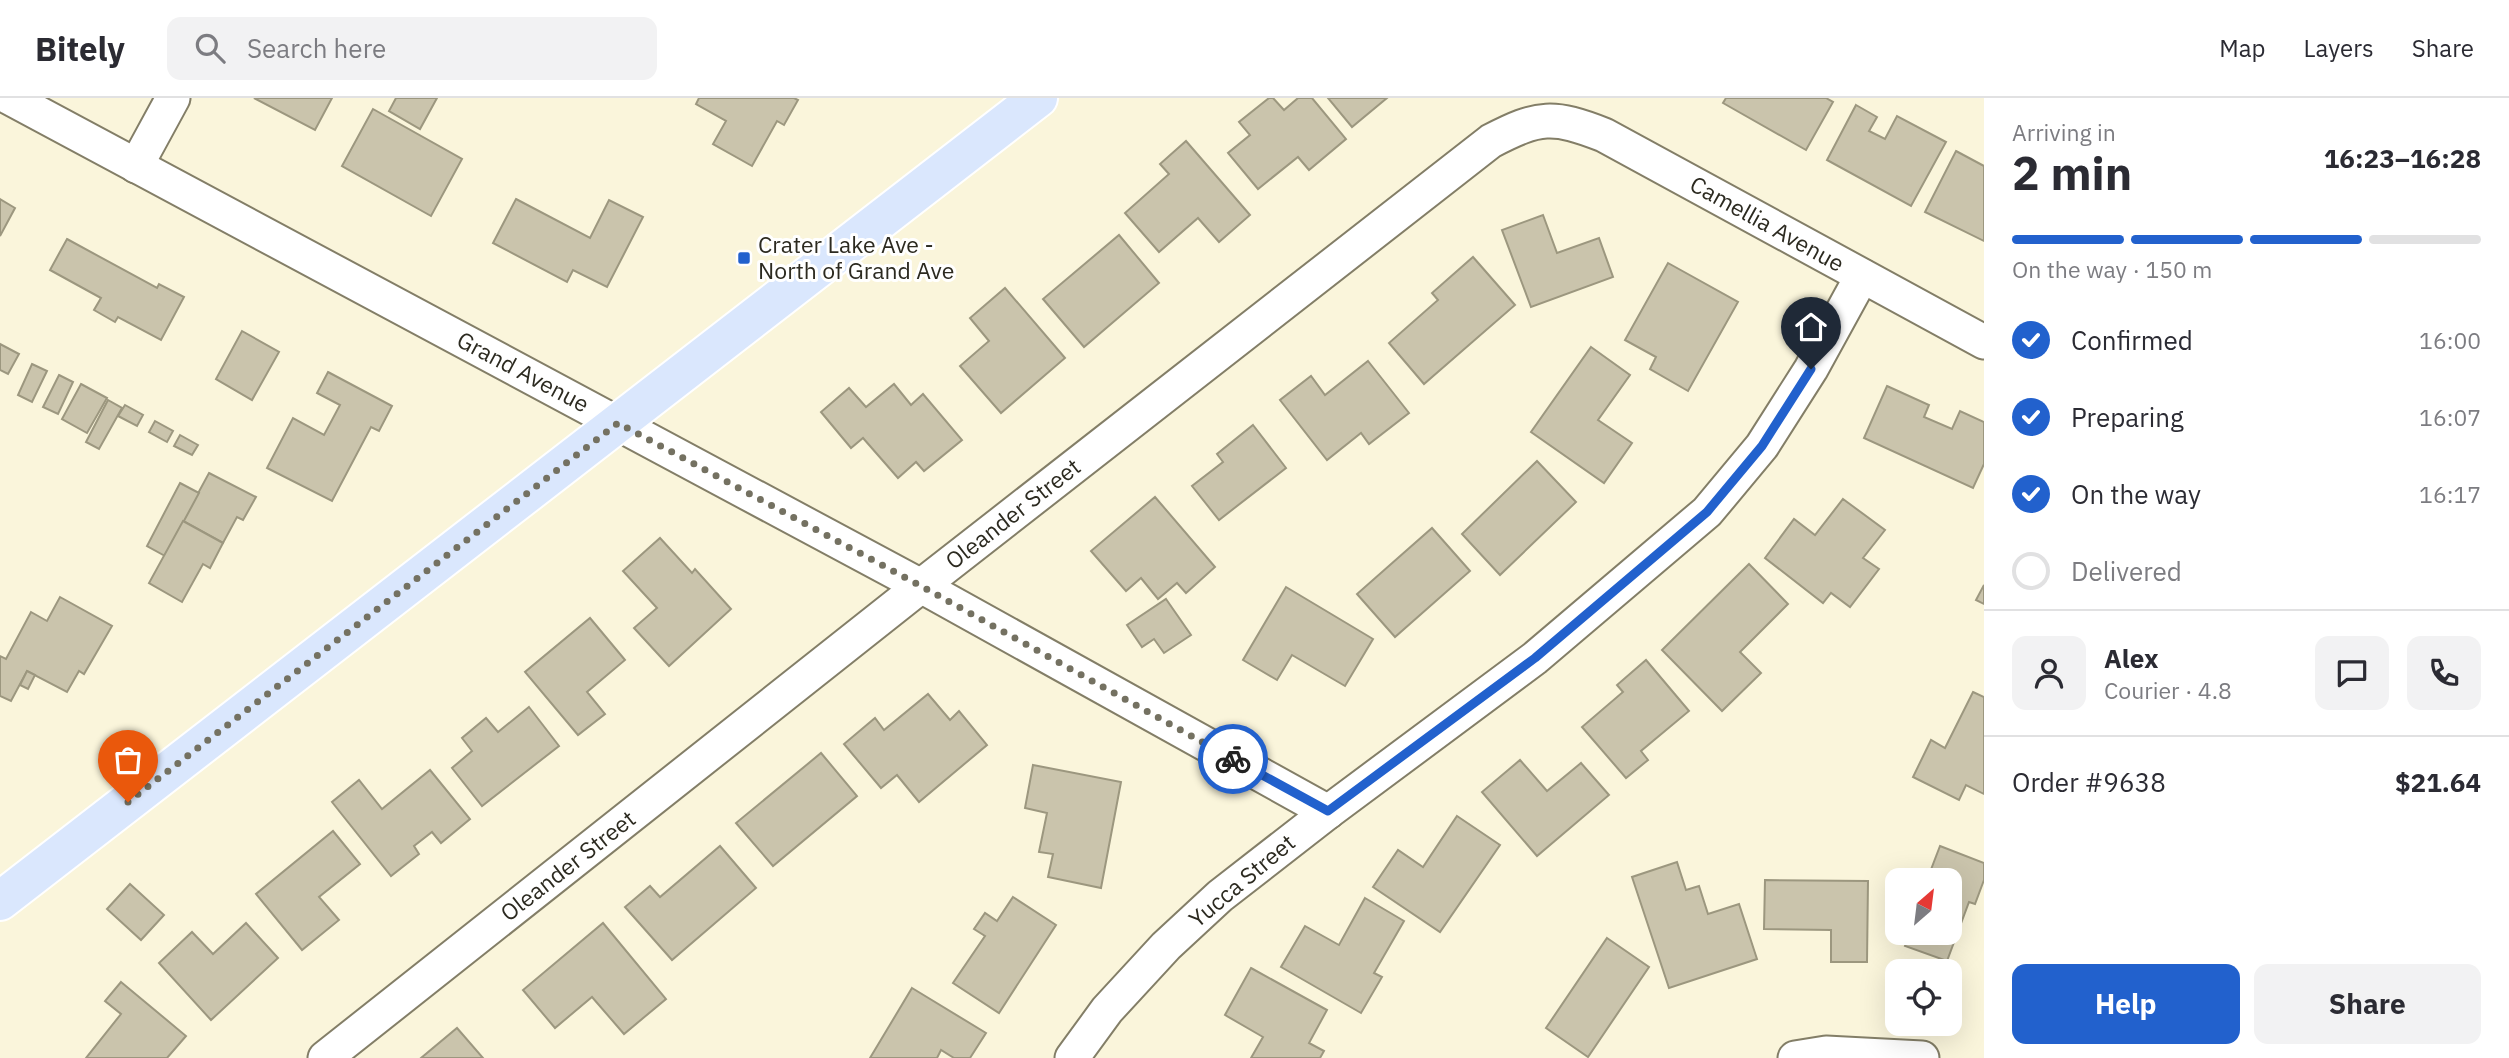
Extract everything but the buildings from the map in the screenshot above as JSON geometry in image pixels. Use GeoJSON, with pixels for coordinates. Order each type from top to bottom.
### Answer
{"type":"FeatureCollection","features":[{"type":"Feature","properties":{"kind":"main road"},"geometry":{"type":"LineString","coordinates":[[0,901],[1038,98]]}},
{"type":"Feature","properties":{"kind":"street","name":"Grand Avenue"},"geometry":{"type":"LineString","coordinates":[[10,98],[921,586],[1328,811]]}},
{"type":"Feature","properties":{"kind":"street"},"geometry":{"type":"LineString","coordinates":[[136,166],[173,98]]}},
{"type":"Feature","properties":{"kind":"street","name":"Camellia Avenue"},"geometry":{"type":"LineString","coordinates":[[1546,119],[1574,123],[1604,135],[1984,342]]}},
{"type":"Feature","properties":{"kind":"street","name":"Oleander Street"},"geometry":{"type":"LineString","coordinates":[[325,1058],[921,586],[1491,141],[1521,125],[1546,119]]}},
{"type":"Feature","properties":{"kind":"street","name":"Yucca Street"},"geometry":{"type":"LineString","coordinates":[[1072,1058],[1107,1010],[1166,946],[1220,896],[1328,811],[1535,658],[1707,512],[1762,446],[1811,369],[1862,276]]}},
{"type":"Feature","properties":{"kind":"street"},"geometry":{"type":"LineString","coordinates":[[1795,1058],[1826,1053],[1922,1058]]}},
{"type":"Feature","properties":{"kind":"way so far"},"geometry":{"type":"LineString","coordinates":[[128,802],[618,423],[921,586],[1233,759]]}},
{"type":"Feature","properties":{"kind":"place","name":"Crater Lake Ave - North of Grand Ave"},"geometry":{"type":"Point","coordinates":[744,258]}},
{"type":"Feature","properties":{"kind":"route"},"geometry":{"type":"LineString","coordinates":[[1233,759],[1328,811],[1535,658],[1707,512],[1762,446],[1811,369]]}}]}
